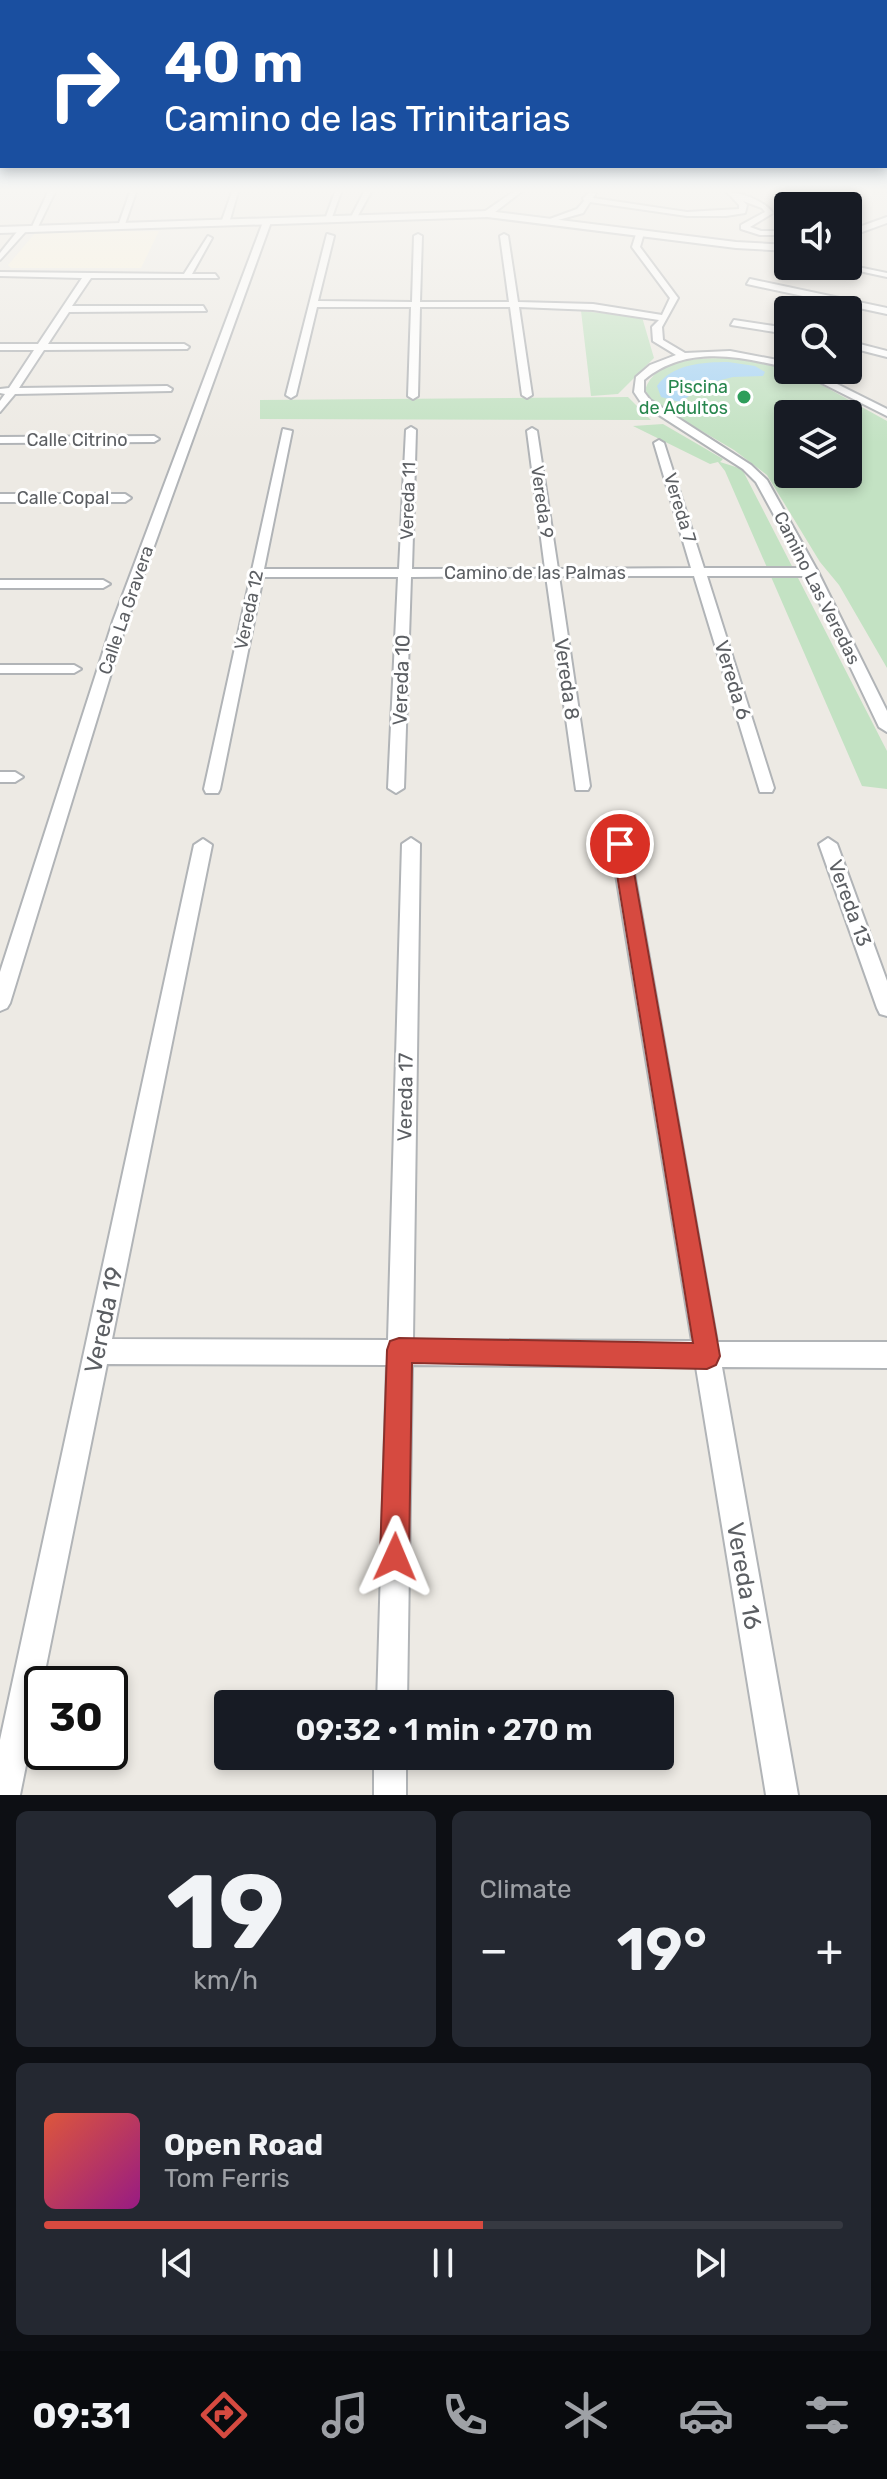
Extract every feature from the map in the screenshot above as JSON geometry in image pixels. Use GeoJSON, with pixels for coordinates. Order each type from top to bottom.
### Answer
{"type":"FeatureCollection","features":[{"type":"Feature","properties":{"kind":"street"},"geometry":{"type":"LineString","coordinates":[[78,276],[215,276]]}},
{"type":"Feature","properties":{"kind":"street"},"geometry":{"type":"LineString","coordinates":[[0,409],[88,276]]}},
{"type":"Feature","properties":{"kind":"street","name":"Calle La Gravera"},"geometry":{"type":"LineString","coordinates":[[0,1003],[120,621],[247,276]]}},
{"type":"Feature","properties":{"kind":"street"},"geometry":{"type":"LineString","coordinates":[[291,395],[320,276]]}},
{"type":"Feature","properties":{"kind":"street"},"geometry":{"type":"LineString","coordinates":[[413,396],[416,276]]}},
{"type":"Feature","properties":{"kind":"street"},"geometry":{"type":"LineString","coordinates":[[510,276],[527,395]]}},
{"type":"Feature","properties":{"kind":"street"},"geometry":{"type":"LineString","coordinates":[[657,276],[674,298],[657,327],[658,341],[684,356]]}},
{"type":"Feature","properties":{"kind":"street"},"geometry":{"type":"LineString","coordinates":[[750,282],[887,311]]}},
{"type":"Feature","properties":{"kind":"street"},"geometry":{"type":"LineString","coordinates":[[313,304],[593,307],[665,318]]}},
{"type":"Feature","properties":{"kind":"street"},"geometry":{"type":"LineString","coordinates":[[66,309],[203,309]]}},
{"type":"Feature","properties":{"kind":"street"},"geometry":{"type":"LineString","coordinates":[[734,323],[774,329]]}},
{"type":"Feature","properties":{"kind":"street"},"geometry":{"type":"LineString","coordinates":[[0,347],[184,347]]}},
{"type":"Feature","properties":{"kind":"street"},"geometry":{"type":"LineString","coordinates":[[862,348],[887,354]]}},
{"type":"Feature","properties":{"kind":"street","name":"Camino Las Veredas"},"geometry":{"type":"LineString","coordinates":[[774,363],[725,354],[684,356],[648,370],[639,379],[639,392],[646,402],[747,467],[761,480],[812,572],[887,727]]}},
{"type":"Feature","properties":{"kind":"street"},"geometry":{"type":"LineString","coordinates":[[829,384],[887,413]]}},
{"type":"Feature","properties":{"kind":"street"},"geometry":{"type":"LineString","coordinates":[[0,391],[167,389]]}},
{"type":"Feature","properties":{"kind":"street"},"geometry":{"type":"LineString","coordinates":[[864,402],[887,396]]}},
{"type":"Feature","properties":{"kind":"street","name":"Vereda 11"},"geometry":{"type":"LineString","coordinates":[[405,572],[411,430]]}},
{"type":"Feature","properties":{"kind":"street","name":"Vereda 12"},"geometry":{"type":"LineString","coordinates":[[212,789],[287,431]]}},
{"type":"Feature","properties":{"kind":"street","name":"Vereda 9"},"geometry":{"type":"LineString","coordinates":[[532,431],[552,573]]}},
{"type":"Feature","properties":{"kind":"street","name":"Calle Citrino"},"geometry":{"type":"LineString","coordinates":[[0,440],[154,439]]}},
{"type":"Feature","properties":{"kind":"street","name":"Vereda 7"},"geometry":{"type":"LineString","coordinates":[[659,443],[700,573]]}},
{"type":"Feature","properties":{"kind":"street","name":"Calle Copal"},"geometry":{"type":"LineString","coordinates":[[0,498],[125,498]]}},
{"type":"Feature","properties":{"kind":"street","name":"Vereda 10"},"geometry":{"type":"LineString","coordinates":[[396,788],[405,572]]}},
{"type":"Feature","properties":{"kind":"street","name":"Camino de las Palmas"},"geometry":{"type":"LineString","coordinates":[[257,573],[812,572]]}},
{"type":"Feature","properties":{"kind":"street","name":"Vereda 8"},"geometry":{"type":"LineString","coordinates":[[552,573],[582,786]]}},
{"type":"Feature","properties":{"kind":"street","name":"Vereda 6"},"geometry":{"type":"LineString","coordinates":[[700,573],[766,788]]}},
{"type":"Feature","properties":{"kind":"street"},"geometry":{"type":"LineString","coordinates":[[0,584],[103,584]]}},
{"type":"Feature","properties":{"kind":"street"},"geometry":{"type":"LineString","coordinates":[[0,669],[74,669]]}},
{"type":"Feature","properties":{"kind":"street","name":"Vereda 17"},"geometry":{"type":"LineString","coordinates":[[392,1690],[411,844]]}},
{"type":"Feature","properties":{"kind":"street","name":"Vereda 16"},"geometry":{"type":"LineString","coordinates":[[620,844],[782,1795]]}},
{"type":"Feature","properties":{"kind":"street","name":"Vereda 13"},"geometry":{"type":"LineString","coordinates":[[828,844],[887,1008]]}},
{"type":"Feature","properties":{"kind":"street","name":"Vereda 19"},"geometry":{"type":"LineString","coordinates":[[4,1795],[203,845]]}},
{"type":"Feature","properties":{"kind":"street"},"geometry":{"type":"LineString","coordinates":[[97,1351],[399,1350],[707,1356],[887,1355]]}},
{"type":"Feature","properties":{"kind":"street"},"geometry":{"type":"LineString","coordinates":[[390,1770],[390,1795]]}},
{"type":"Feature","properties":{"kind":"green space"},"geometry":{"type":"Polygon","coordinates":[[[581,311],[642,317],[654,358],[618,394],[591,396],[581,311]]]}},
{"type":"Feature","properties":{"kind":"green space"},"geometry":{"type":"Polygon","coordinates":[[[726,358],[756,361],[774,366],[774,384],[820,384],[849,400],[774,400],[774,486],[767,475],[734,450],[654,403],[645,390],[658,371],[691,360],[726,358]]]}},
{"type":"Feature","properties":{"kind":"green space"},"geometry":{"type":"Polygon","coordinates":[[[628,397],[651,420],[260,419],[260,400],[628,397]]]}},
{"type":"Feature","properties":{"kind":"green space"},"geometry":{"type":"Polygon","coordinates":[[[862,407],[887,421],[887,668],[839,585],[820,562],[775,488],[862,488],[862,407]]]}},
{"type":"Feature","properties":{"kind":"green space"},"geometry":{"type":"Polygon","coordinates":[[[663,424],[723,459],[720,462],[742,469],[887,751],[887,789],[862,786],[725,471],[718,462],[710,464],[633,426],[663,424]]]}},
{"type":"Feature","properties":{"kind":"water"},"geometry":{"type":"Polygon","coordinates":[[[728,362],[755,366],[765,372],[763,376],[733,377],[709,383],[680,402],[661,397],[657,386],[671,373],[699,364],[728,362]]]}},
{"type":"Feature","properties":{"kind":"place","name":"Piscina de Adultos"},"geometry":{"type":"Point","coordinates":[744,397]}},
{"type":"Feature","properties":{"kind":"route"},"geometry":{"type":"LineString","coordinates":[[395,1557],[399,1350],[707,1356],[620,844]]}}]}
